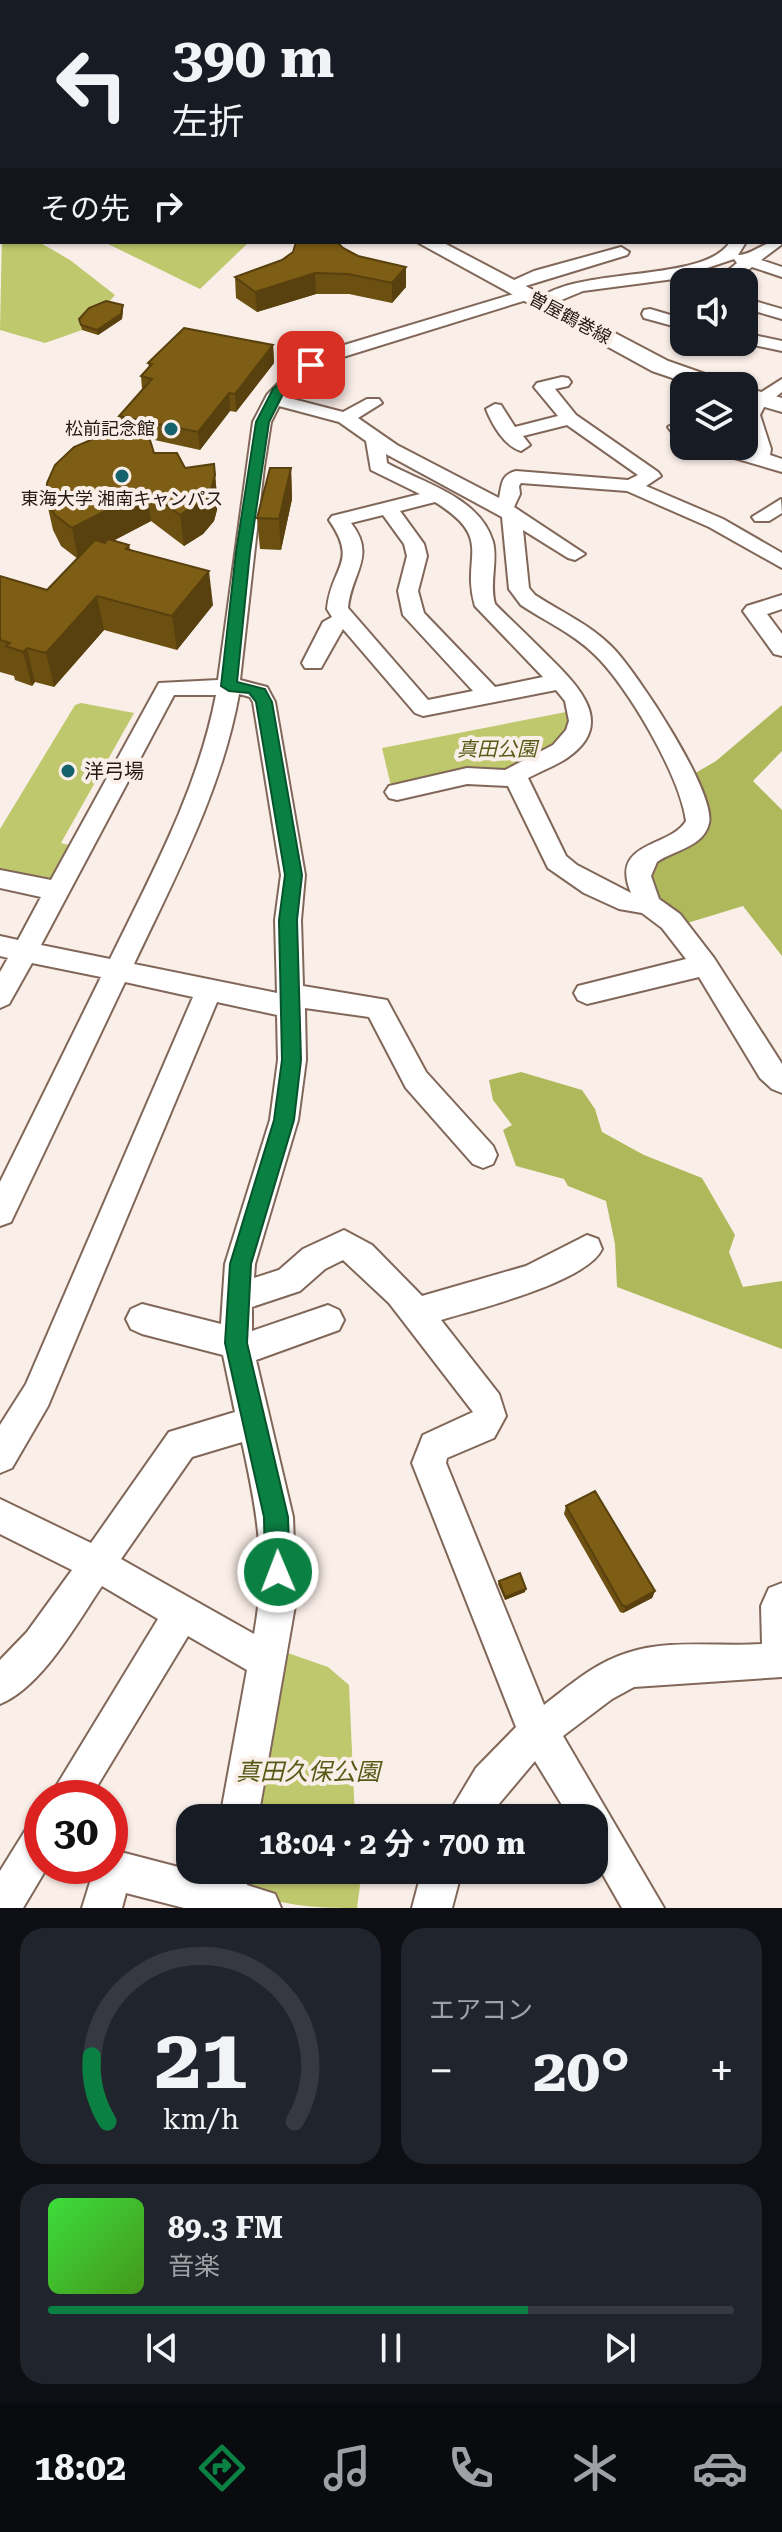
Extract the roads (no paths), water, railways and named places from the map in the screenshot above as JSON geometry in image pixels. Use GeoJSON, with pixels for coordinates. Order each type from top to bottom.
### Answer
{"type":"FeatureCollection","features":[{"type":"Feature","properties":{"kind":"main road","name":"曽屋鶴巻線"},"geometry":{"type":"LineString","coordinates":[[431,244],[660,366],[677,372]]}},
{"type":"Feature","properties":{"kind":"street"},"geometry":{"type":"LineString","coordinates":[[609,244],[664,276]]}},
{"type":"Feature","properties":{"kind":"street"},"geometry":{"type":"LineString","coordinates":[[664,276],[718,250],[720,244]]}},
{"type":"Feature","properties":{"kind":"street"},"geometry":{"type":"LineString","coordinates":[[743,254],[770,244]]}},
{"type":"Feature","properties":{"kind":"street"},"geometry":{"type":"LineString","coordinates":[[526,295],[540,274],[621,252]]}},
{"type":"Feature","properties":{"kind":"street"},"geometry":{"type":"LineString","coordinates":[[0,1213],[185,830],[209,767],[229,686],[243,552],[262,422],[273,399],[297,374],[337,353],[526,295],[664,276],[733,253],[743,254],[782,272]]}},
{"type":"Feature","properties":{"kind":"street"},"geometry":{"type":"LineString","coordinates":[[650,314],[670,320]]}},
{"type":"Feature","properties":{"kind":"street"},"geometry":{"type":"LineString","coordinates":[[758,341],[782,346]]}},
{"type":"Feature","properties":{"kind":"street"},"geometry":{"type":"LineString","coordinates":[[562,382],[543,387],[570,419],[651,476],[631,486]]}},
{"type":"Feature","properties":{"kind":"street"},"geometry":{"type":"LineString","coordinates":[[758,404],[782,384]]}},
{"type":"Feature","properties":{"kind":"street"},"geometry":{"type":"LineString","coordinates":[[273,399],[345,418],[375,439],[575,554]]}},
{"type":"Feature","properties":{"kind":"street"},"geometry":{"type":"LineString","coordinates":[[345,418],[373,403]]}},
{"type":"Feature","properties":{"kind":"street"},"geometry":{"type":"LineString","coordinates":[[495,409],[516,440],[570,419]]}},
{"type":"Feature","properties":{"kind":"street"},"geometry":{"type":"LineString","coordinates":[[758,414],[760,457],[782,466]]}},
{"type":"Feature","properties":{"kind":"street"},"geometry":{"type":"LineString","coordinates":[[375,439],[378,466],[439,495],[478,529],[484,544],[481,596],[485,606],[554,642],[606,653],[663,734],[696,806],[698,820],[694,830],[682,839],[662,846],[643,862],[640,880],[648,904]]}},
{"type":"Feature","properties":{"kind":"street"},"geometry":{"type":"LineString","coordinates":[[397,792],[467,776],[508,778],[561,751],[577,732],[580,721],[576,700],[562,681],[554,642],[519,589],[508,514],[509,485],[516,477],[631,486],[716,523],[782,562]]}},
{"type":"Feature","properties":{"kind":"street"},"geometry":{"type":"LineString","coordinates":[[439,495],[339,520],[353,541],[352,555],[337,595],[337,609],[423,708],[562,681]]}},
{"type":"Feature","properties":{"kind":"street"},"geometry":{"type":"LineString","coordinates":[[388,508],[414,544],[417,556],[408,591],[414,615],[490,695]]}},
{"type":"Feature","properties":{"kind":"street"},"geometry":{"type":"LineString","coordinates":[[782,602],[754,611],[782,649]]}},
{"type":"Feature","properties":{"kind":"street"},"geometry":{"type":"LineString","coordinates":[[313,663],[326,634],[344,619]]}},
{"type":"Feature","properties":{"kind":"street"},"geometry":{"type":"LineString","coordinates":[[0,997],[12,949],[59,891],[167,688],[229,686],[259,692],[264,702],[293,875],[288,920],[292,1060],[284,1120],[240,1264],[237,1298],[237,1347],[276,1517],[278,1600],[241,1804]]}},
{"type":"Feature","properties":{"kind":"street"},"geometry":{"type":"LineString","coordinates":[[515,775],[557,862],[568,872],[628,902],[648,904],[671,921],[705,965],[770,1070],[782,1081]]}},
{"type":"Feature","properties":{"kind":"street"},"geometry":{"type":"LineString","coordinates":[[0,879],[59,891]]}},
{"type":"Feature","properties":{"kind":"street"},"geometry":{"type":"LineString","coordinates":[[12,949],[209,990],[378,1008],[416,1080],[483,1155]]}},
{"type":"Feature","properties":{"kind":"street"},"geometry":{"type":"LineString","coordinates":[[587,993],[705,965]]}},
{"type":"Feature","properties":{"kind":"street"},"geometry":{"type":"LineString","coordinates":[[0,1456],[37,1395],[209,990]]}},
{"type":"Feature","properties":{"kind":"street"},"geometry":{"type":"LineString","coordinates":[[237,1298],[289,1281],[314,1259],[344,1244],[368,1260],[415,1313],[487,1405],[490,1416],[482,1427],[435,1447],[429,1463],[536,1732],[556,1757],[584,1804]]}},
{"type":"Feature","properties":{"kind":"street"},"geometry":{"type":"LineString","coordinates":[[415,1313],[533,1278],[587,1249]]}},
{"type":"Feature","properties":{"kind":"street"},"geometry":{"type":"LineString","coordinates":[[142,1319],[237,1347],[318,1331]]}},
{"type":"Feature","properties":{"kind":"street"},"geometry":{"type":"LineString","coordinates":[[0,1686],[40,1645],[181,1444],[255,1422]]}},
{"type":"Feature","properties":{"kind":"street"},"geometry":{"type":"LineString","coordinates":[[0,1516],[95,1563],[267,1661]]}},
{"type":"Feature","properties":{"kind":"street"},"geometry":{"type":"LineString","coordinates":[[474,1804],[523,1742],[597,1688],[631,1670],[742,1665],[781,1659],[779,1606],[782,1601]]}},
{"type":"Feature","properties":{"kind":"street"},"geometry":{"type":"LineString","coordinates":[[79,1780],[182,1613]]}},
{"type":"Feature","properties":{"kind":"street"},"geometry":{"type":"LineString","coordinates":[[608,1846],[644,1908]]}},
{"type":"Feature","properties":{"kind":"street"},"geometry":{"type":"LineString","coordinates":[[0,1908],[24,1869]]}},
{"type":"Feature","properties":{"kind":"street"},"geometry":{"type":"LineString","coordinates":[[102,1908],[113,1870],[234,1896]]}},
{"type":"Feature","properties":{"kind":"street"},"geometry":{"type":"LineString","coordinates":[[432,1908],[438,1884]]}},
{"type":"Feature","properties":{"kind":"place","name":"松前記念館"},"geometry":{"type":"Point","coordinates":[171,429]}},
{"type":"Feature","properties":{"kind":"place","name":"東海大学 湘南キャンパス"},"geometry":{"type":"Point","coordinates":[122,476]}},
{"type":"Feature","properties":{"kind":"place","name":"洋弓場"},"geometry":{"type":"Point","coordinates":[68,771]}},
{"type":"Feature","properties":{"kind":"park label","name":"真田公園"},"geometry":{"type":"Point","coordinates":[497,749]}},
{"type":"Feature","properties":{"kind":"park label","name":"真田久保公園"},"geometry":{"type":"Point","coordinates":[308,1772]}}]}
